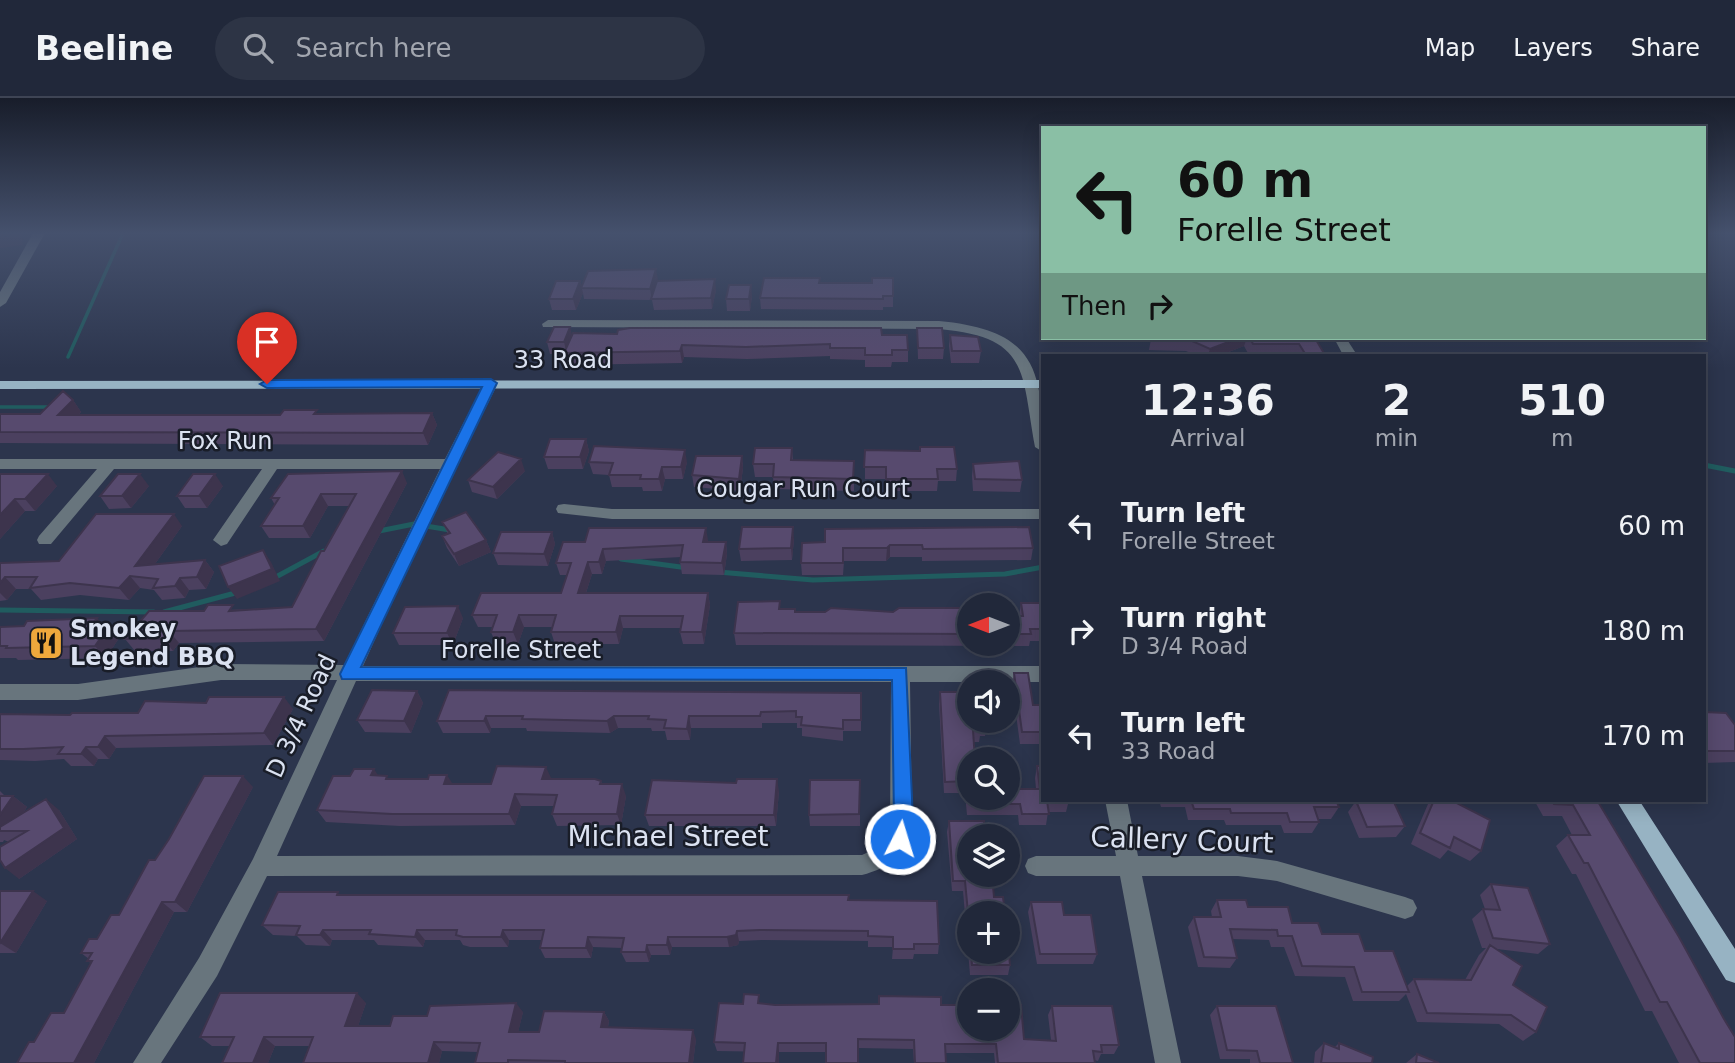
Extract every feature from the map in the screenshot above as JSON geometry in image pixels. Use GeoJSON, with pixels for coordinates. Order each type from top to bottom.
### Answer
{"type":"FeatureCollection","features":[{"type":"Feature","properties":{"kind":"main road","name":"33 Road"},"geometry":{"type":"LineString","coordinates":[[0,385],[1036,384]]}},
{"type":"Feature","properties":{"kind":"main road"},"geometry":{"type":"LineString","coordinates":[[1629,802],[1735,971]]}},
{"type":"Feature","properties":{"kind":"street"},"geometry":{"type":"LineString","coordinates":[[0,303],[14,278]]}},
{"type":"Feature","properties":{"kind":"street"},"geometry":{"type":"LineString","coordinates":[[548,324],[954,326],[993,337],[1023,357],[1036,384],[1041,429]]}},
{"type":"Feature","properties":{"kind":"street","name":"D 3/4 Road"},"geometry":{"type":"LineString","coordinates":[[146,1063],[208,967],[261,866],[349,674],[491,383]]}},
{"type":"Feature","properties":{"kind":"street","name":"Fox Run"},"geometry":{"type":"LineString","coordinates":[[0,464],[451,464]]}},
{"type":"Feature","properties":{"kind":"street"},"geometry":{"type":"LineString","coordinates":[[45,540],[110,464]]}},
{"type":"Feature","properties":{"kind":"street"},"geometry":{"type":"LineString","coordinates":[[221,540],[273,464]]}},
{"type":"Feature","properties":{"kind":"street","name":"Cougar Run Court"},"geometry":{"type":"LineString","coordinates":[[564,509],[612,514],[1041,514]]}},
{"type":"Feature","properties":{"kind":"street","name":"Forelle Street"},"geometry":{"type":"LineString","coordinates":[[0,692],[78,692],[221,672],[1041,674]]}},
{"type":"Feature","properties":{"kind":"street","name":"Michael Street"},"geometry":{"type":"LineString","coordinates":[[261,866],[862,865],[878,861],[900,839],[904,820],[900,673]]}},
{"type":"Feature","properties":{"kind":"street"},"geometry":{"type":"LineString","coordinates":[[1116,802],[1168,1063]]}},
{"type":"Feature","properties":{"kind":"street","name":"Callery Court"},"geometry":{"type":"LineString","coordinates":[[1036,866],[1238,866],[1277,871],[1405,908]]}},
{"type":"Feature","properties":{"kind":"building"},"geometry":{"type":"Polygon","coordinates":[[[585,278],[653,278],[650,289],[581,288],[585,278]]]}},
{"type":"Feature","properties":{"kind":"building"},"geometry":{"type":"Polygon","coordinates":[[[764,278],[820,278],[819,283],[872,283],[872,278],[893,278],[893,296],[883,296],[883,299],[760,298],[764,278]]]}},
{"type":"Feature","properties":{"kind":"building"},"geometry":{"type":"Polygon","coordinates":[[[715,279],[711,298],[651,299],[657,281],[715,279]]]}},
{"type":"Feature","properties":{"kind":"building"},"geometry":{"type":"Polygon","coordinates":[[[556,281],[580,281],[573,299],[549,299],[556,281]]]}},
{"type":"Feature","properties":{"kind":"building"},"geometry":{"type":"Polygon","coordinates":[[[729,285],[751,285],[749,299],[726,299],[729,285]]]}},
{"type":"Feature","properties":{"kind":"building"},"geometry":{"type":"Polygon","coordinates":[[[554,327],[570,327],[564,342],[547,342],[554,327]]]}},
{"type":"Feature","properties":{"kind":"building"},"geometry":{"type":"Polygon","coordinates":[[[881,328],[882,335],[907,335],[908,350],[892,350],[892,355],[865,355],[865,348],[830,348],[830,344],[746,347],[682,345],[680,351],[564,353],[573,333],[617,334],[618,330],[881,328]]]}},
{"type":"Feature","properties":{"kind":"building"},"geometry":{"type":"Polygon","coordinates":[[[917,328],[942,328],[944,348],[918,348],[917,328]]]}},
{"type":"Feature","properties":{"kind":"building"},"geometry":{"type":"Polygon","coordinates":[[[950,335],[978,337],[981,351],[952,351],[950,335]]]}},
{"type":"Feature","properties":{"kind":"building"},"geometry":{"type":"Polygon","coordinates":[[[1190,340],[1234,340],[1210,349],[1190,340]]]}},
{"type":"Feature","properties":{"kind":"building"},"geometry":{"type":"Polygon","coordinates":[[[1251,340],[1316,340],[1324,354],[1305,354],[1299,344],[1253,344],[1251,340]]]}},
{"type":"Feature","properties":{"kind":"building"},"geometry":{"type":"Polygon","coordinates":[[[63,391],[73,400],[58,415],[280,415],[284,410],[317,410],[314,414],[432,413],[423,433],[0,432],[0,414],[40,414],[63,391]]]}},
{"type":"Feature","properties":{"kind":"building"},"geometry":{"type":"Polygon","coordinates":[[[550,439],[586,439],[580,457],[544,457],[550,439]]]}},
{"type":"Feature","properties":{"kind":"building"},"geometry":{"type":"Polygon","coordinates":[[[594,446],[685,450],[681,467],[662,467],[659,479],[640,479],[641,475],[609,475],[613,463],[589,462],[594,446]]]}},
{"type":"Feature","properties":{"kind":"building"},"geometry":{"type":"Polygon","coordinates":[[[920,447],[954,447],[957,469],[937,469],[938,479],[886,479],[886,467],[864,467],[865,450],[920,451],[920,447]]]}},
{"type":"Feature","properties":{"kind":"building"},"geometry":{"type":"Polygon","coordinates":[[[755,448],[792,448],[791,460],[854,461],[853,479],[773,477],[774,464],[753,464],[755,448]]]}},
{"type":"Feature","properties":{"kind":"building"},"geometry":{"type":"Polygon","coordinates":[[[498,452],[521,459],[493,487],[468,480],[498,452]]]}},
{"type":"Feature","properties":{"kind":"building"},"geometry":{"type":"Polygon","coordinates":[[[696,456],[742,456],[739,479],[692,475],[696,456]]]}},
{"type":"Feature","properties":{"kind":"building"},"geometry":{"type":"Polygon","coordinates":[[[1019,461],[1022,480],[975,479],[973,464],[1019,461]]]}},
{"type":"Feature","properties":{"kind":"building"},"geometry":{"type":"Polygon","coordinates":[[[402,471],[316,629],[169,631],[164,639],[125,639],[149,611],[204,611],[208,605],[233,605],[229,611],[292,607],[321,551],[324,551],[356,494],[321,494],[303,526],[261,526],[279,498],[271,498],[288,474],[402,471]]]}},
{"type":"Feature","properties":{"kind":"building"},"geometry":{"type":"Polygon","coordinates":[[[0,474],[48,474],[25,499],[15,499],[0,515],[0,474]]]}},
{"type":"Feature","properties":{"kind":"building"},"geometry":{"type":"Polygon","coordinates":[[[118,474],[140,474],[122,496],[100,496],[118,474]]]}},
{"type":"Feature","properties":{"kind":"building"},"geometry":{"type":"Polygon","coordinates":[[[193,474],[215,474],[199,496],[177,496],[193,474]]]}},
{"type":"Feature","properties":{"kind":"building"},"geometry":{"type":"Polygon","coordinates":[[[466,512],[486,540],[454,554],[442,536],[450,533],[442,522],[466,512]]]}},
{"type":"Feature","properties":{"kind":"building"},"geometry":{"type":"Polygon","coordinates":[[[96,514],[174,514],[135,566],[205,560],[197,577],[180,578],[175,586],[153,588],[158,579],[130,576],[119,588],[70,583],[30,588],[37,577],[5,577],[0,583],[0,563],[59,561],[96,514]]]}},
{"type":"Feature","properties":{"kind":"building"},"geometry":{"type":"Polygon","coordinates":[[[742,527],[793,527],[791,548],[739,549],[742,527]]]}},
{"type":"Feature","properties":{"kind":"building"},"geometry":{"type":"Polygon","coordinates":[[[1029,527],[1033,548],[923,549],[922,545],[890,545],[887,548],[843,548],[843,563],[801,563],[802,543],[825,542],[825,529],[1029,527]]]}},
{"type":"Feature","properties":{"kind":"building"},"geometry":{"type":"Polygon","coordinates":[[[589,528],[706,528],[703,542],[726,542],[722,563],[680,562],[683,545],[603,549],[599,562],[588,562],[578,593],[708,593],[702,632],[680,632],[683,616],[620,616],[616,632],[551,632],[556,615],[519,615],[513,632],[491,632],[497,615],[472,615],[481,593],[561,593],[571,563],[556,563],[563,542],[585,542],[589,528]]]}},
{"type":"Feature","properties":{"kind":"building"},"geometry":{"type":"Polygon","coordinates":[[[501,532],[552,532],[544,554],[493,553],[501,532]]]}},
{"type":"Feature","properties":{"kind":"building"},"geometry":{"type":"Polygon","coordinates":[[[263,550],[272,569],[228,587],[219,566],[263,550]]]}},
{"type":"Feature","properties":{"kind":"building"},"geometry":{"type":"Polygon","coordinates":[[[780,601],[779,609],[795,609],[795,612],[825,612],[831,608],[893,612],[899,608],[957,608],[957,634],[734,633],[738,602],[780,601]]]}},
{"type":"Feature","properties":{"kind":"building"},"geometry":{"type":"Polygon","coordinates":[[[1021,603],[1041,603],[1041,629],[1030,629],[1031,634],[1020,634],[1020,616],[1023,616],[1021,603]]]}},
{"type":"Feature","properties":{"kind":"building"},"geometry":{"type":"Polygon","coordinates":[[[458,606],[447,633],[393,633],[405,607],[458,606]]]}},
{"type":"Feature","properties":{"kind":"building"},"geometry":{"type":"Polygon","coordinates":[[[97,618],[91,626],[109,626],[95,646],[0,646],[0,627],[24,626],[27,621],[97,618]]]}},
{"type":"Feature","properties":{"kind":"building"},"geometry":{"type":"Polygon","coordinates":[[[1020,673],[1028,673],[1033,705],[1041,705],[1041,732],[1022,732],[1020,673]]]}},
{"type":"Feature","properties":{"kind":"building"},"geometry":{"type":"Polygon","coordinates":[[[372,690],[417,691],[404,721],[357,720],[372,690]]]}},
{"type":"Feature","properties":{"kind":"building"},"geometry":{"type":"Polygon","coordinates":[[[449,690],[861,693],[861,720],[843,720],[843,729],[801,725],[802,717],[796,717],[796,711],[761,712],[760,716],[689,716],[687,729],[664,728],[666,720],[648,719],[649,716],[614,716],[607,721],[486,716],[484,721],[437,721],[449,690]]]}},
{"type":"Feature","properties":{"kind":"building"},"geometry":{"type":"Polygon","coordinates":[[[940,692],[957,692],[957,733],[973,733],[974,747],[957,747],[957,781],[945,782],[940,692]]]}},
{"type":"Feature","properties":{"kind":"building"},"geometry":{"type":"Polygon","coordinates":[[[209,697],[284,697],[264,733],[105,736],[98,747],[86,747],[81,754],[58,754],[63,747],[0,749],[0,714],[138,713],[145,701],[206,703],[209,697]]]}},
{"type":"Feature","properties":{"kind":"building"},"geometry":{"type":"Polygon","coordinates":[[[1706,712],[1726,713],[1735,725],[1735,751],[1706,751],[1706,712]]]}},
{"type":"Feature","properties":{"kind":"building"},"geometry":{"type":"Polygon","coordinates":[[[497,766],[546,767],[542,779],[595,779],[601,781],[600,784],[622,784],[617,814],[552,814],[557,795],[515,794],[509,814],[392,814],[317,810],[333,776],[350,776],[354,769],[374,769],[371,775],[387,776],[386,779],[428,779],[429,775],[447,775],[444,784],[491,784],[497,766]]]}},
{"type":"Feature","properties":{"kind":"building"},"geometry":{"type":"Polygon","coordinates":[[[1037,766],[1041,766],[1041,802],[1047,802],[1049,814],[1022,814],[1020,789],[1040,789],[1037,766]]]}},
{"type":"Feature","properties":{"kind":"building"},"geometry":{"type":"Polygon","coordinates":[[[204,776],[243,776],[175,902],[162,902],[74,1063],[17,1063],[29,1042],[34,1042],[51,1013],[64,1013],[92,961],[87,961],[92,953],[81,953],[89,939],[97,939],[111,915],[119,915],[149,860],[155,860],[169,839],[204,776]]]}},
{"type":"Feature","properties":{"kind":"building"},"geometry":{"type":"Polygon","coordinates":[[[737,779],[777,779],[774,815],[645,815],[652,780],[736,783],[737,779]]]}},
{"type":"Feature","properties":{"kind":"building"},"geometry":{"type":"Polygon","coordinates":[[[810,780],[860,780],[859,814],[809,815],[810,780]]]}},
{"type":"Feature","properties":{"kind":"building"},"geometry":{"type":"Polygon","coordinates":[[[0,796],[13,796],[0,815],[0,796]]]}},
{"type":"Feature","properties":{"kind":"building"},"geometry":{"type":"Polygon","coordinates":[[[46,799],[64,828],[5,868],[0,860],[0,847],[27,831],[0,831],[0,827],[46,799]]]}},
{"type":"Feature","properties":{"kind":"building"},"geometry":{"type":"Polygon","coordinates":[[[1192,802],[1337,802],[1339,807],[1314,807],[1319,822],[1290,822],[1287,813],[1231,813],[1230,809],[1194,809],[1192,802]]]}},
{"type":"Feature","properties":{"kind":"building"},"geometry":{"type":"Polygon","coordinates":[[[1356,802],[1394,802],[1405,826],[1367,827],[1356,802]]]}},
{"type":"Feature","properties":{"kind":"building"},"geometry":{"type":"Polygon","coordinates":[[[1433,802],[1455,802],[1490,820],[1481,851],[1454,837],[1450,848],[1420,833],[1433,802]]]}},
{"type":"Feature","properties":{"kind":"building"},"geometry":{"type":"Polygon","coordinates":[[[1553,802],[1598,802],[1735,1037],[1735,1063],[1700,1063],[1667,1002],[1660,1002],[1588,863],[1584,863],[1568,835],[1590,835],[1573,805],[1553,802]]]}},
{"type":"Feature","properties":{"kind":"building"},"geometry":{"type":"Polygon","coordinates":[[[949,821],[984,821],[984,824],[957,824],[957,881],[953,881],[949,821]]]}},
{"type":"Feature","properties":{"kind":"building"},"geometry":{"type":"Polygon","coordinates":[[[1491,884],[1528,888],[1550,944],[1493,938],[1483,909],[1500,910],[1491,884]]]}},
{"type":"Feature","properties":{"kind":"building"},"geometry":{"type":"Polygon","coordinates":[[[966,887],[993,887],[994,897],[1003,897],[1003,901],[967,901],[966,887]]]}},
{"type":"Feature","properties":{"kind":"building"},"geometry":{"type":"Polygon","coordinates":[[[0,891],[33,891],[0,943],[0,891]]]}},
{"type":"Feature","properties":{"kind":"building"},"geometry":{"type":"Polygon","coordinates":[[[278,892],[338,892],[337,895],[849,895],[848,900],[937,901],[939,944],[914,944],[914,949],[893,949],[893,937],[868,936],[868,931],[760,930],[737,931],[736,935],[727,937],[668,937],[667,945],[647,945],[646,952],[621,952],[624,938],[588,937],[586,948],[540,948],[544,930],[503,930],[501,937],[463,937],[456,935],[457,930],[417,930],[415,937],[369,934],[371,930],[323,930],[320,935],[296,935],[300,926],[262,925],[278,892]]]}},
{"type":"Feature","properties":{"kind":"building"},"geometry":{"type":"Polygon","coordinates":[[[1217,900],[1246,900],[1248,907],[1288,907],[1292,923],[1318,923],[1322,934],[1359,934],[1365,951],[1393,951],[1409,992],[1362,992],[1354,967],[1302,966],[1292,936],[1278,936],[1277,930],[1230,929],[1237,958],[1204,957],[1194,917],[1221,917],[1217,900]]]}},
{"type":"Feature","properties":{"kind":"building"},"geometry":{"type":"Polygon","coordinates":[[[1031,902],[1062,902],[1064,915],[1091,915],[1097,954],[1040,954],[1031,902]]]}},
{"type":"Feature","properties":{"kind":"building"},"geometry":{"type":"Polygon","coordinates":[[[1490,945],[1522,966],[1513,985],[1547,1007],[1536,1032],[1511,1015],[1427,1013],[1414,979],[1471,980],[1490,945]]]}},
{"type":"Feature","properties":{"kind":"building"},"geometry":{"type":"Polygon","coordinates":[[[972,964],[1010,965],[972,965],[972,964]]]}},
{"type":"Feature","properties":{"kind":"building"},"geometry":{"type":"Polygon","coordinates":[[[220,993],[357,993],[345,1026],[390,1026],[393,1016],[427,1016],[430,1006],[516,1003],[509,1032],[539,1032],[544,1011],[604,1012],[601,1027],[693,1030],[689,1063],[508,1060],[508,1063],[475,1063],[480,1043],[434,1042],[428,1063],[303,1063],[313,1037],[264,1037],[253,1063],[222,1063],[234,1037],[200,1037],[220,993]]]}},
{"type":"Feature","properties":{"kind":"building"},"geometry":{"type":"Polygon","coordinates":[[[744,994],[759,995],[758,1003],[775,1005],[879,1004],[879,996],[941,997],[941,1005],[957,1005],[957,1041],[1020,1041],[1021,1005],[1024,1039],[1056,1041],[1052,1006],[1112,1006],[1119,1045],[1101,1045],[1102,1052],[1093,1051],[1095,1063],[998,1063],[996,1044],[945,1044],[946,1063],[915,1063],[914,1040],[858,1039],[858,1063],[826,1063],[826,1043],[778,1043],[776,1063],[743,1063],[745,1043],[714,1042],[719,1003],[743,1004],[744,994]]]}},
{"type":"Feature","properties":{"kind":"building"},"geometry":{"type":"Polygon","coordinates":[[[1217,1006],[1276,1006],[1293,1063],[1260,1063],[1257,1051],[1227,1050],[1217,1006]]]}},
{"type":"Feature","properties":{"kind":"building"},"geometry":{"type":"Polygon","coordinates":[[[1324,1043],[1339,1049],[1339,1043],[1373,1057],[1372,1063],[1321,1063],[1324,1043]]]}},
{"type":"Feature","properties":{"kind":"building"},"geometry":{"type":"Polygon","coordinates":[[[1417,1054],[1439,1063],[1416,1063],[1417,1054]]]}},
{"type":"Feature","properties":{"kind":"waterway"},"geometry":{"type":"LineString","coordinates":[[68,357],[103,278]]}},
{"type":"Feature","properties":{"kind":"waterway"},"geometry":{"type":"LineString","coordinates":[[0,407],[51,407]]}},
{"type":"Feature","properties":{"kind":"waterway"},"geometry":{"type":"LineString","coordinates":[[1706,465],[1735,471]]}},
{"type":"Feature","properties":{"kind":"waterway"},"geometry":{"type":"LineString","coordinates":[[379,531],[414,524],[450,530]]}},
{"type":"Feature","properties":{"kind":"waterway"},"geometry":{"type":"LineString","coordinates":[[274,578],[324,551]]}},
{"type":"Feature","properties":{"kind":"waterway"},"geometry":{"type":"LineString","coordinates":[[621,559],[688,568]]}},
{"type":"Feature","properties":{"kind":"waterway"},"geometry":{"type":"LineString","coordinates":[[718,572],[813,580],[1005,574],[1041,567]]}},
{"type":"Feature","properties":{"kind":"waterway"},"geometry":{"type":"LineString","coordinates":[[164,612],[239,592]]}},
{"type":"Feature","properties":{"kind":"waterway"},"geometry":{"type":"LineString","coordinates":[[0,610],[154,612]]}},
{"type":"Feature","properties":{"kind":"place","name":"Smokey Legend BBQ"},"geometry":{"type":"Point","coordinates":[46,643]}},
{"type":"Feature","properties":{"kind":"route"},"geometry":{"type":"LineString","coordinates":[[267,384],[491,383],[408,548],[349,674],[900,673],[904,820],[900,839]]}}]}
